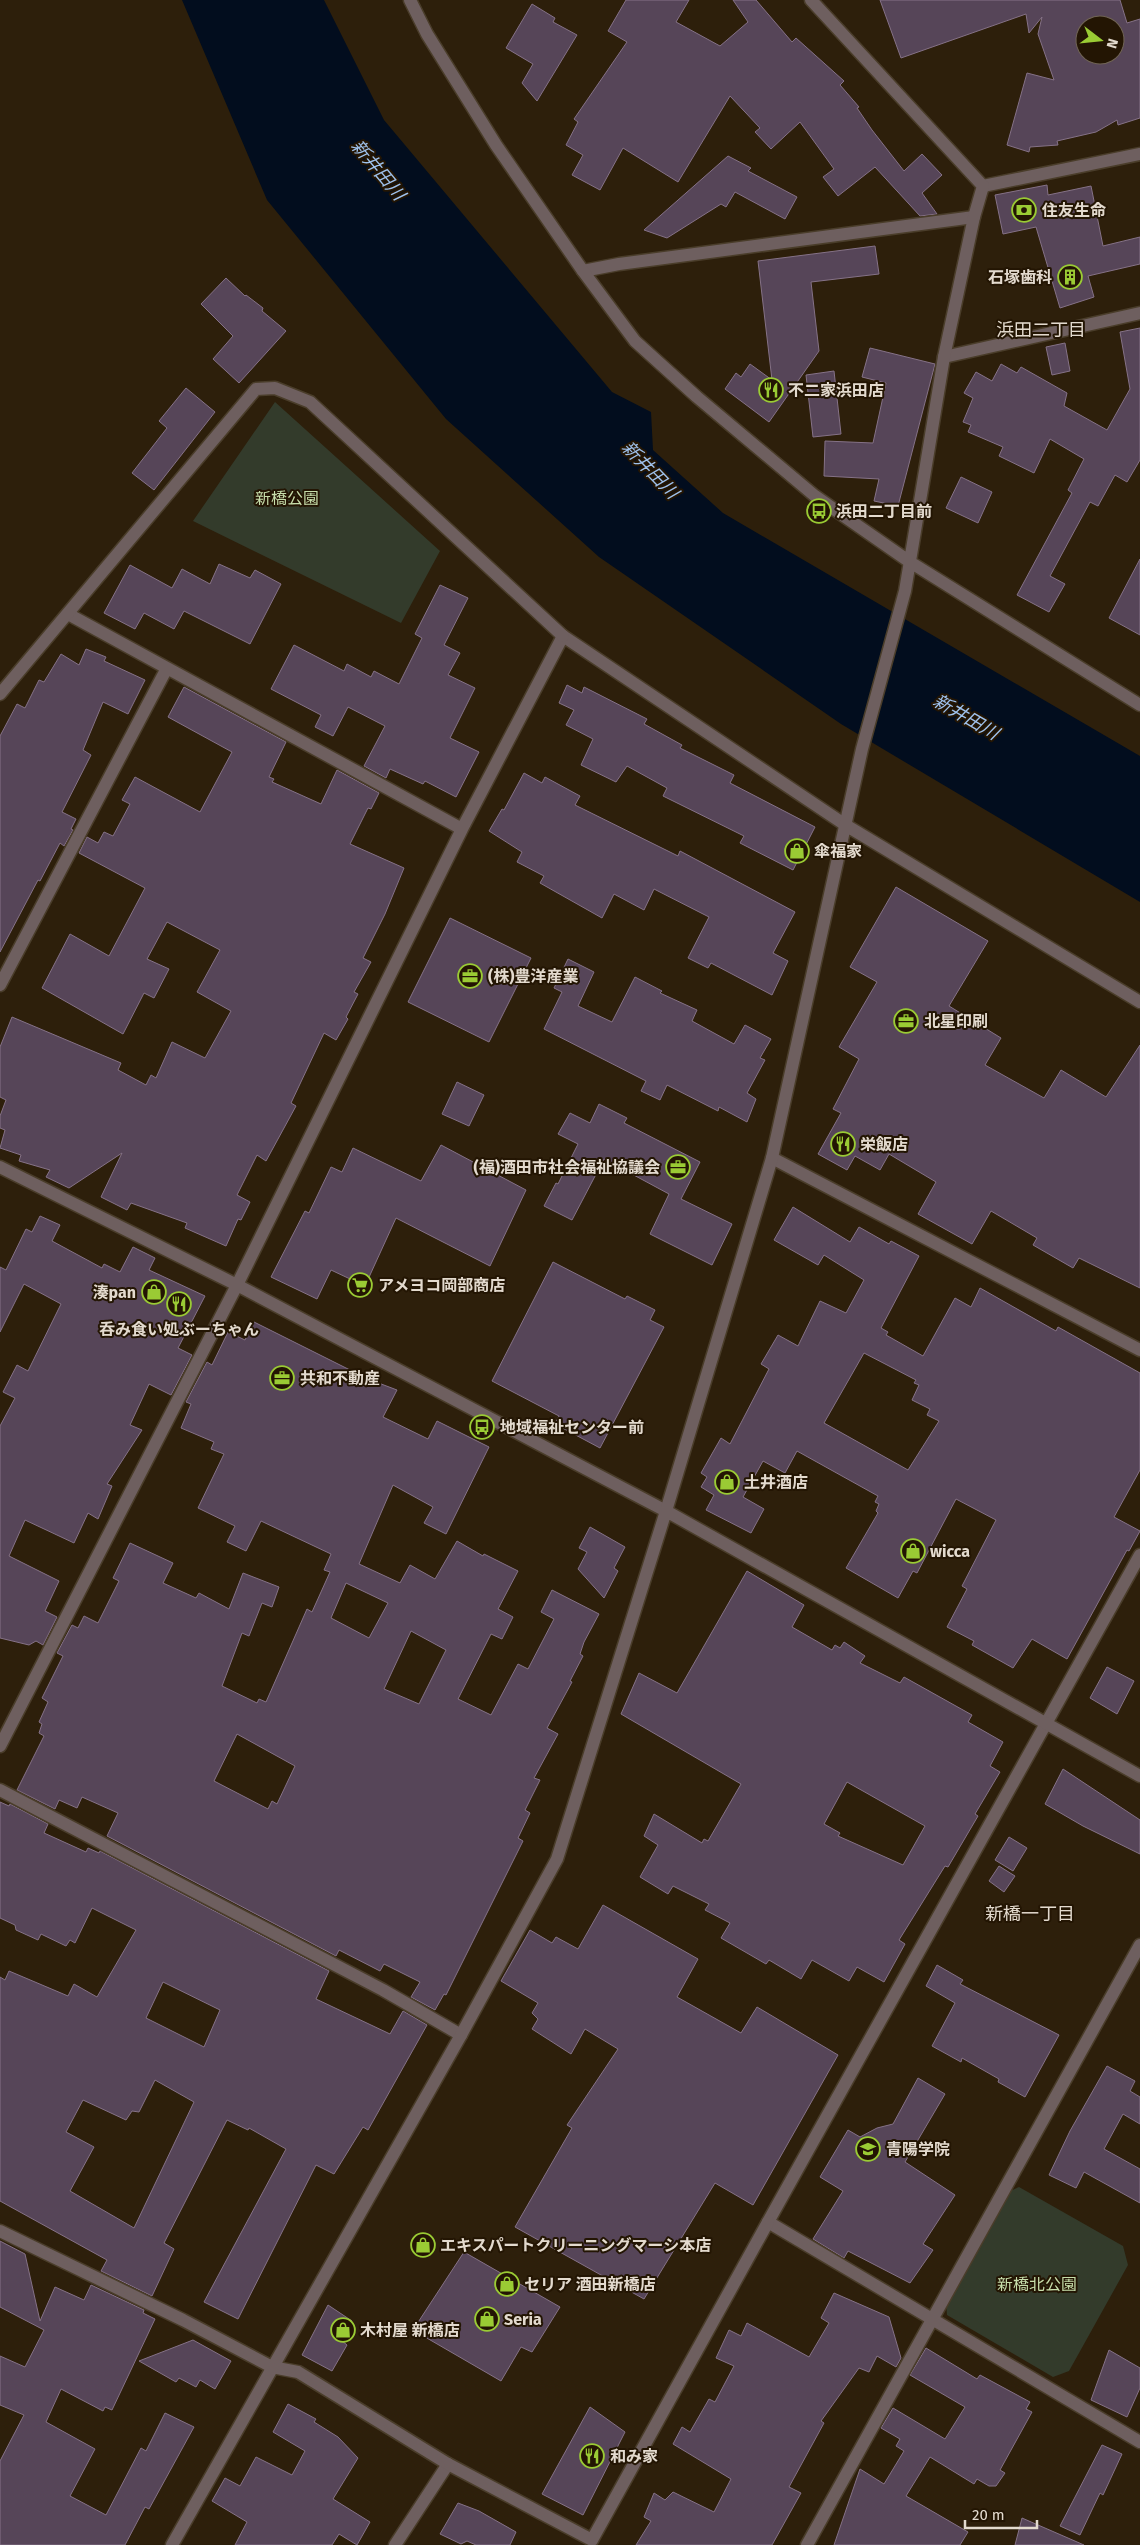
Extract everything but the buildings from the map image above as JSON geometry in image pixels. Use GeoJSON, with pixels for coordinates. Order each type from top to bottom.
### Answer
{"type":"FeatureCollection","features":[{"type":"Feature","properties":{"kind":"street"},"geometry":{"type":"LineString","coordinates":[[410,0],[427,34],[496,145],[583,271],[636,341],[697,397],[815,496],[910,562],[1140,705]]}},
{"type":"Feature","properties":{"kind":"street"},"geometry":{"type":"LineString","coordinates":[[811,0],[983,186]]}},
{"type":"Feature","properties":{"kind":"street"},"geometry":{"type":"LineString","coordinates":[[983,186],[1140,154]]}},
{"type":"Feature","properties":{"kind":"street"},"geometry":{"type":"LineString","coordinates":[[172,2545],[461,2035],[558,1859],[666,1511],[772,1158],[847,826],[862,749],[905,591],[944,357],[974,217],[983,186]]}},
{"type":"Feature","properties":{"kind":"street"},"geometry":{"type":"LineString","coordinates":[[583,271],[619,264],[974,217]]}},
{"type":"Feature","properties":{"kind":"street"},"geometry":{"type":"LineString","coordinates":[[944,357],[1140,312]]}},
{"type":"Feature","properties":{"kind":"street"},"geometry":{"type":"LineString","coordinates":[[0,694],[256,388],[274,388],[310,402],[563,636],[847,826],[1140,1002]]}},
{"type":"Feature","properties":{"kind":"street"},"geometry":{"type":"LineString","coordinates":[[68,614],[462,829]]}},
{"type":"Feature","properties":{"kind":"street"},"geometry":{"type":"LineString","coordinates":[[0,1746],[237,1285],[462,829],[563,636]]}},
{"type":"Feature","properties":{"kind":"street"},"geometry":{"type":"LineString","coordinates":[[0,985],[167,668]]}},
{"type":"Feature","properties":{"kind":"street"},"geometry":{"type":"LineString","coordinates":[[772,1158],[1140,1350]]}},
{"type":"Feature","properties":{"kind":"street"},"geometry":{"type":"LineString","coordinates":[[0,1166],[237,1285],[666,1511],[1140,1776]]}},
{"type":"Feature","properties":{"kind":"street"},"geometry":{"type":"LineString","coordinates":[[0,2231],[183,2320],[272,2367],[298,2372],[448,2464],[592,2540],[1140,1555]]}},
{"type":"Feature","properties":{"kind":"street"},"geometry":{"type":"LineString","coordinates":[[0,1790],[383,1990],[461,2035]]}},
{"type":"Feature","properties":{"kind":"street"},"geometry":{"type":"LineString","coordinates":[[807,2545],[1140,1945]]}},
{"type":"Feature","properties":{"kind":"street"},"geometry":{"type":"LineString","coordinates":[[768,2222],[1140,2442]]}},
{"type":"Feature","properties":{"kind":"street"},"geometry":{"type":"LineString","coordinates":[[395,2545],[448,2464]]}},
{"type":"Feature","properties":{"kind":"green space","name":"新橋公園"},"geometry":{"type":"Polygon","coordinates":[[[275,402],[440,551],[401,623],[193,521],[275,402]]]}},
{"type":"Feature","properties":{"kind":"green space","name":"新橋北公園"},"geometry":{"type":"Polygon","coordinates":[[[1019,2187],[1123,2246],[1128,2265],[1069,2371],[1053,2377],[947,2315],[946,2302],[1008,2192],[1019,2187]]]}},
{"type":"Feature","properties":{"kind":"water","name":"新井田川"},"geometry":{"type":"Polygon","coordinates":[[[182,0],[324,0],[384,120],[612,392],[651,412],[653,450],[723,513],[1140,756],[1140,902],[841,724],[599,557],[446,419],[267,200],[182,0]]]}},
{"type":"Feature","properties":{"kind":"place","name":"住友生命"},"geometry":{"type":"Point","coordinates":[1024,210]}},
{"type":"Feature","properties":{"kind":"place","name":"石塚歯科"},"geometry":{"type":"Point","coordinates":[1070,277]}},
{"type":"Feature","properties":{"kind":"place","name":"不二家浜田店"},"geometry":{"type":"Point","coordinates":[771,390]}},
{"type":"Feature","properties":{"kind":"place","name":"浜田二丁目前"},"geometry":{"type":"Point","coordinates":[819,511]}},
{"type":"Feature","properties":{"kind":"place","name":"傘福家"},"geometry":{"type":"Point","coordinates":[797,851]}},
{"type":"Feature","properties":{"kind":"place","name":"(株)豊洋産業"},"geometry":{"type":"Point","coordinates":[470,976]}},
{"type":"Feature","properties":{"kind":"place","name":"北星印刷"},"geometry":{"type":"Point","coordinates":[906,1021]}},
{"type":"Feature","properties":{"kind":"place","name":"栄飯店"},"geometry":{"type":"Point","coordinates":[843,1144]}},
{"type":"Feature","properties":{"kind":"place","name":"(福)酒田市社会福祉協議会"},"geometry":{"type":"Point","coordinates":[678,1167]}},
{"type":"Feature","properties":{"kind":"place","name":"アメヨコ岡部商店"},"geometry":{"type":"Point","coordinates":[360,1285]}},
{"type":"Feature","properties":{"kind":"place","name":"湊pan"},"geometry":{"type":"Point","coordinates":[154,1292]}},
{"type":"Feature","properties":{"kind":"place","name":"呑み食い処ぶーちゃん"},"geometry":{"type":"Point","coordinates":[179,1304]}},
{"type":"Feature","properties":{"kind":"place","name":"共和不動産"},"geometry":{"type":"Point","coordinates":[282,1378]}},
{"type":"Feature","properties":{"kind":"place","name":"地域福祉センター前"},"geometry":{"type":"Point","coordinates":[482,1427]}},
{"type":"Feature","properties":{"kind":"place","name":"土井酒店"},"geometry":{"type":"Point","coordinates":[727,1482]}},
{"type":"Feature","properties":{"kind":"place","name":"wicca"},"geometry":{"type":"Point","coordinates":[913,1551]}},
{"type":"Feature","properties":{"kind":"place","name":"青陽学院"},"geometry":{"type":"Point","coordinates":[868,2149]}},
{"type":"Feature","properties":{"kind":"place","name":"エキスパートクリーニングマーシ本店"},"geometry":{"type":"Point","coordinates":[423,2245]}},
{"type":"Feature","properties":{"kind":"place","name":"セリア 酒田新橋店"},"geometry":{"type":"Point","coordinates":[507,2284]}},
{"type":"Feature","properties":{"kind":"place","name":"Seria"},"geometry":{"type":"Point","coordinates":[487,2319]}},
{"type":"Feature","properties":{"kind":"place","name":"木村屋 新橋店"},"geometry":{"type":"Point","coordinates":[343,2330]}},
{"type":"Feature","properties":{"kind":"place","name":"和み家"},"geometry":{"type":"Point","coordinates":[592,2456]}},
{"type":"Feature","properties":{"kind":"district","name":"浜田二丁目"},"geometry":{"type":"Point","coordinates":[1041,330]}},
{"type":"Feature","properties":{"kind":"district","name":"新橋一丁目"},"geometry":{"type":"Point","coordinates":[1030,1914]}}]}
